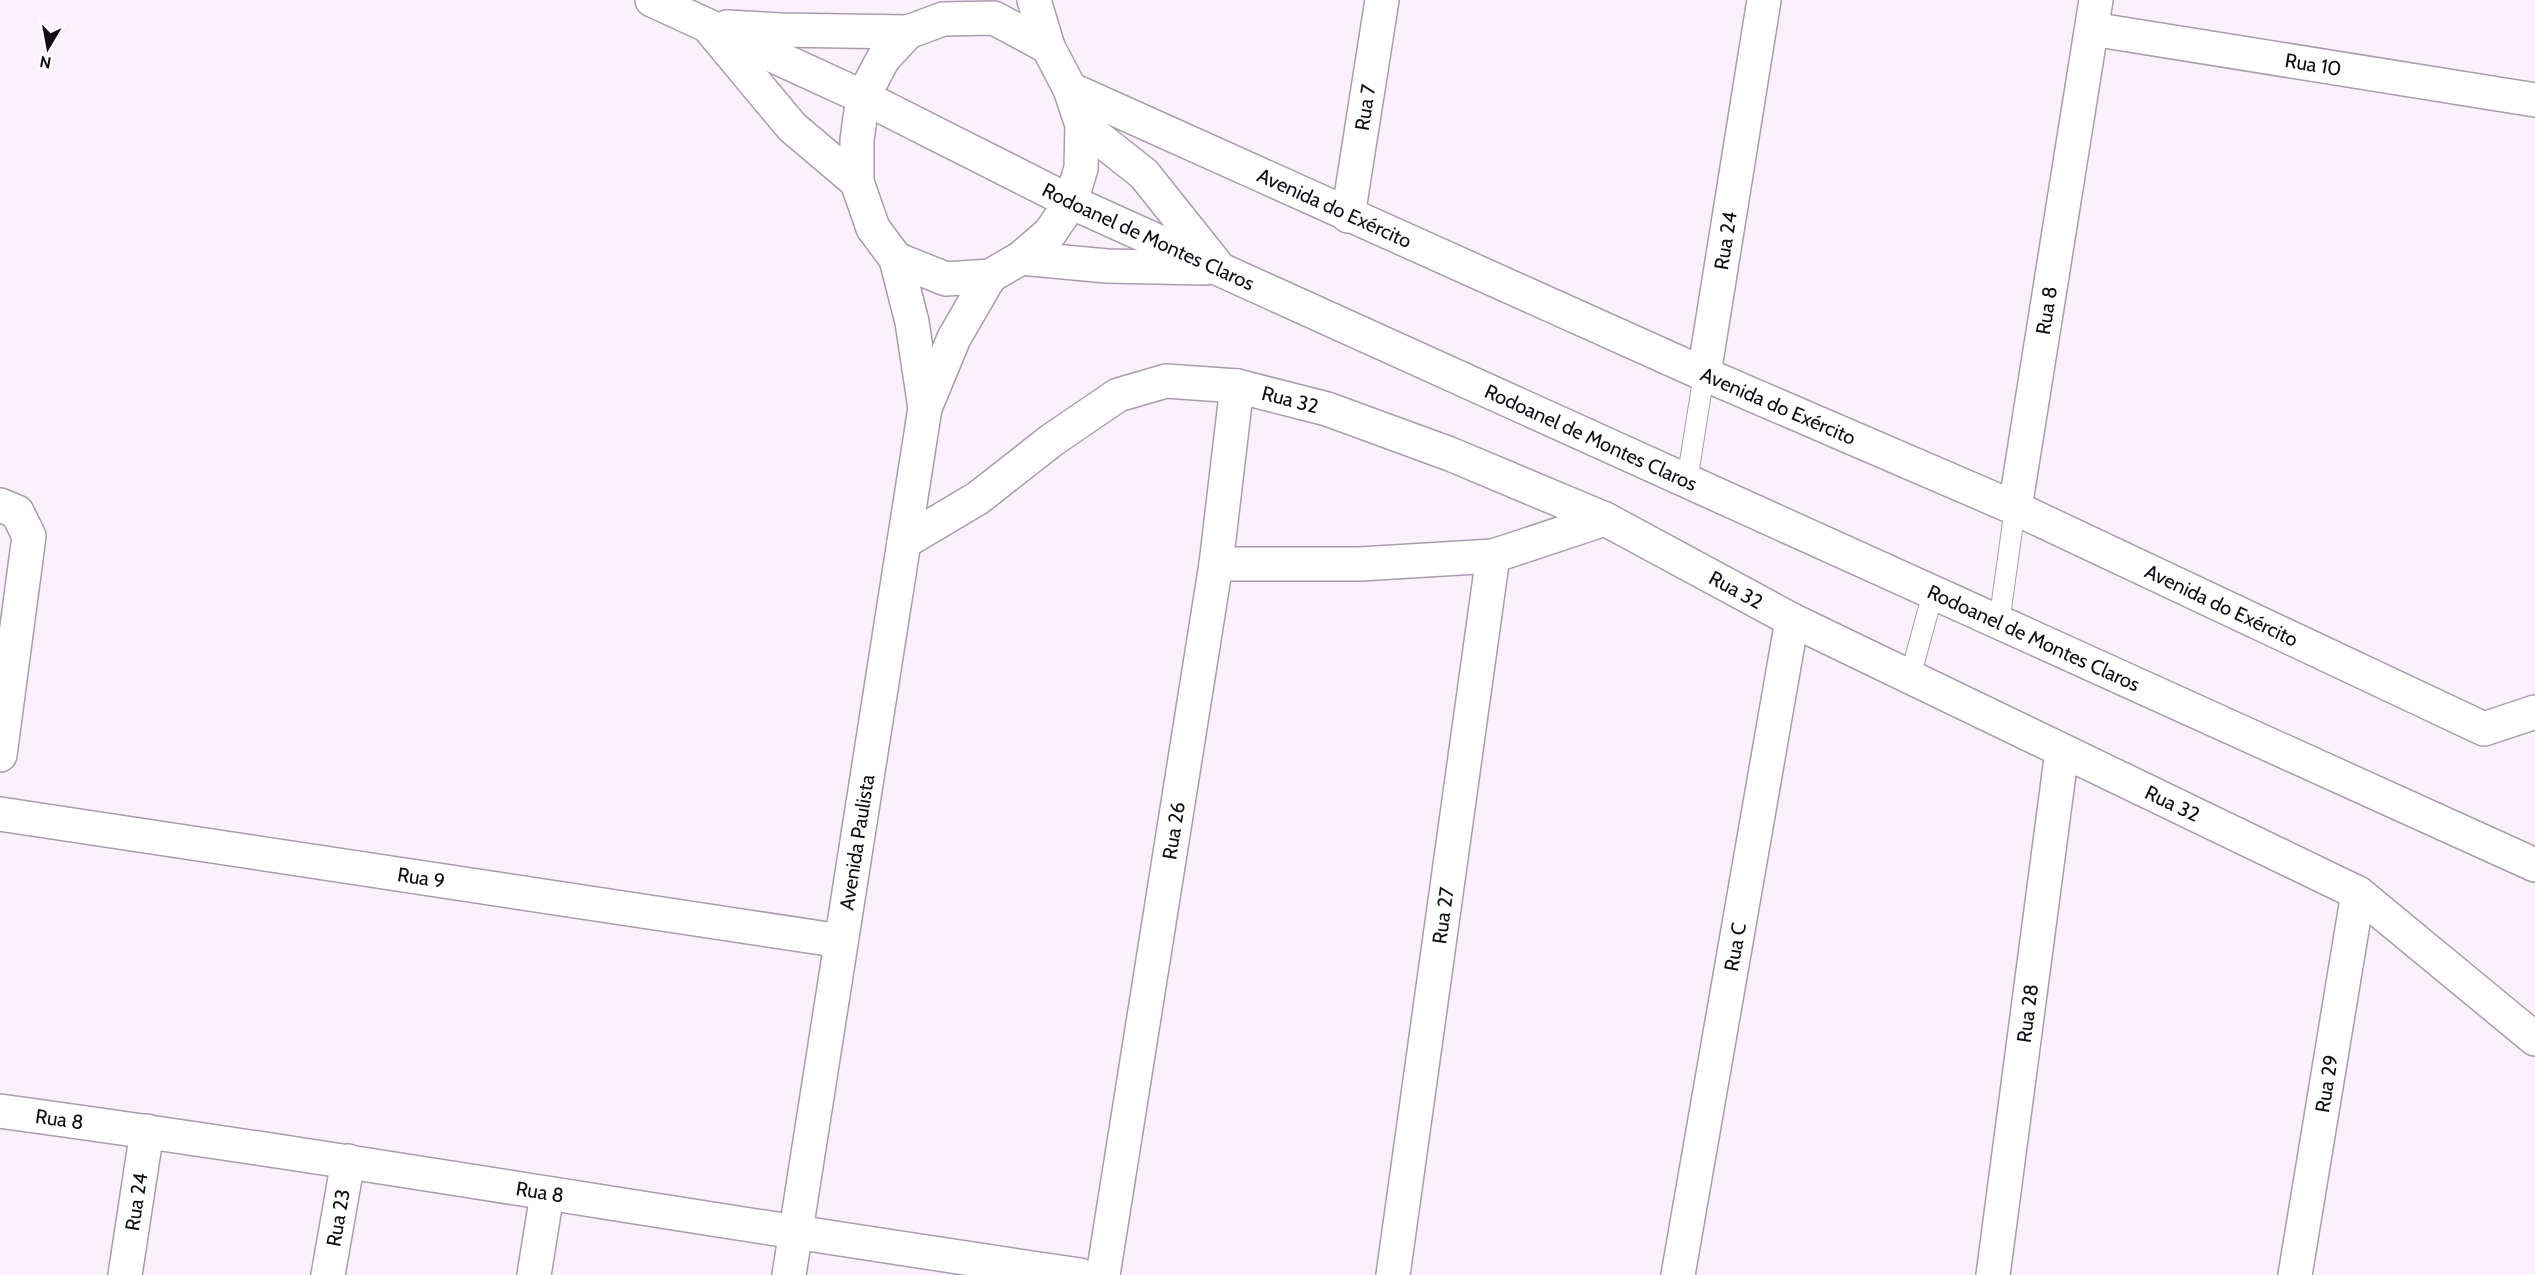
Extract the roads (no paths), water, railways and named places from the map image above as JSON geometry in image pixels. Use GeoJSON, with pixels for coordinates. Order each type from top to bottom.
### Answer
{"type":"FeatureCollection","features":[{"type":"Feature","properties":{"kind":"street","name":"Rodoanel de Montes Claros"},"geometry":{"type":"LineString","coordinates":[[652,0],[863,97],[1071,202],[2535,866]]}},
{"type":"Feature","properties":{"kind":"street"},"geometry":{"type":"LineString","coordinates":[[1034,0],[1048,47],[1070,89],[1082,126],[1081,168],[1071,202],[1050,233],[1020,258],[990,276],[946,279],[896,259],[873,228],[857,182],[857,140],[863,97],[884,59],[908,32],[948,9],[994,18],[1048,47]]}},
{"type":"Feature","properties":{"kind":"street","name":"Rua 7"},"geometry":{"type":"LineString","coordinates":[[1348,216],[1383,0]]}},
{"type":"Feature","properties":{"kind":"street","name":"Rua 24"},"geometry":{"type":"LineString","coordinates":[[1704,374],[1764,0]]}},
{"type":"Feature","properties":{"kind":"street","name":"Rua 10"},"geometry":{"type":"LineString","coordinates":[[2094,15],[2535,100]]}},
{"type":"Feature","properties":{"kind":"street","name":"Rua 8"},"geometry":{"type":"LineString","coordinates":[[2015,508],[2094,15]]}},
{"type":"Feature","properties":{"kind":"street"},"geometry":{"type":"LineString","coordinates":[[707,25],[780,30],[908,32]]}},
{"type":"Feature","properties":{"kind":"street"},"geometry":{"type":"LineString","coordinates":[[707,25],[792,128],[857,182]]}},
{"type":"Feature","properties":{"kind":"street","name":"Avenida do Exército"},"geometry":{"type":"LineString","coordinates":[[1070,89],[1348,216],[1704,374],[2015,508],[2484,729],[2535,712]]}},
{"type":"Feature","properties":{"kind":"street"},"geometry":{"type":"LineString","coordinates":[[1082,126],[1144,174],[1220,269]]}},
{"type":"Feature","properties":{"kind":"street"},"geometry":{"type":"LineString","coordinates":[[1020,258],[1107,266],[1220,269]]}},
{"type":"Feature","properties":{"kind":"street","name":"Avenida Paulista"},"geometry":{"type":"LineString","coordinates":[[896,259],[912,322],[925,408]]}},
{"type":"Feature","properties":{"kind":"street","name":"Avenida Paulista"},"geometry":{"type":"LineString","coordinates":[[789,1275],[925,408],[954,338],[990,276]]}},
{"type":"Feature","properties":{"kind":"street","name":"Rua 32"},"geometry":{"type":"LineString","coordinates":[[904,542],[978,498],[1052,440],[1118,395],[1166,381],[1237,386],[1338,413],[1450,454],[1605,519],[1792,620],[2358,893],[2535,1039]]}},
{"type":"Feature","properties":{"kind":"street","name":"Rua 26"},"geometry":{"type":"LineString","coordinates":[[1103,1275],[1216,564],[1237,386]]}},
{"type":"Feature","properties":{"kind":"street"},"geometry":{"type":"LineString","coordinates":[[0,505],[17,512],[29,536],[0,755]]}},
{"type":"Feature","properties":{"kind":"street"},"geometry":{"type":"LineString","coordinates":[[1216,564],[1360,564],[1493,556],[1605,519]]}},
{"type":"Feature","properties":{"kind":"street","name":"Rua 27"},"geometry":{"type":"LineString","coordinates":[[1393,1275],[1493,556]]}},
{"type":"Feature","properties":{"kind":"street","name":"Rua C"},"geometry":{"type":"LineString","coordinates":[[1678,1275],[1792,620]]}},
{"type":"Feature","properties":{"kind":"street","name":"Rua 28"},"geometry":{"type":"LineString","coordinates":[[1993,1275],[2062,751]]}},
{"type":"Feature","properties":{"kind":"street","name":"Rua 9"},"geometry":{"type":"LineString","coordinates":[[0,814],[841,941]]}},
{"type":"Feature","properties":{"kind":"street","name":"Rua 29"},"geometry":{"type":"LineString","coordinates":[[2295,1275],[2358,893]]}},
{"type":"Feature","properties":{"kind":"street","name":"Rua 8"},"geometry":{"type":"LineString","coordinates":[[0,1111],[348,1161],[796,1234],[1080,1275]]}},
{"type":"Feature","properties":{"kind":"street","name":"Rua 24"},"geometry":{"type":"LineString","coordinates":[[125,1275],[147,1131]]}},
{"type":"Feature","properties":{"kind":"street","name":"Rua 23"},"geometry":{"type":"LineString","coordinates":[[328,1275],[348,1161]]}},
{"type":"Feature","properties":{"kind":"street"},"geometry":{"type":"LineString","coordinates":[[534,1275],[547,1194]]}},
{"type":"Feature","properties":{"kind":"lane","name":"Rua 24"},"geometry":{"type":"LineString","coordinates":[[1687,481],[1704,374]]}},
{"type":"Feature","properties":{"kind":"lane","name":"Rua 8"},"geometry":{"type":"LineString","coordinates":[[2000,623],[2015,508]]}},
{"type":"Feature","properties":{"kind":"lane"},"geometry":{"type":"LineString","coordinates":[[1910,677],[1933,593]]}}]}
